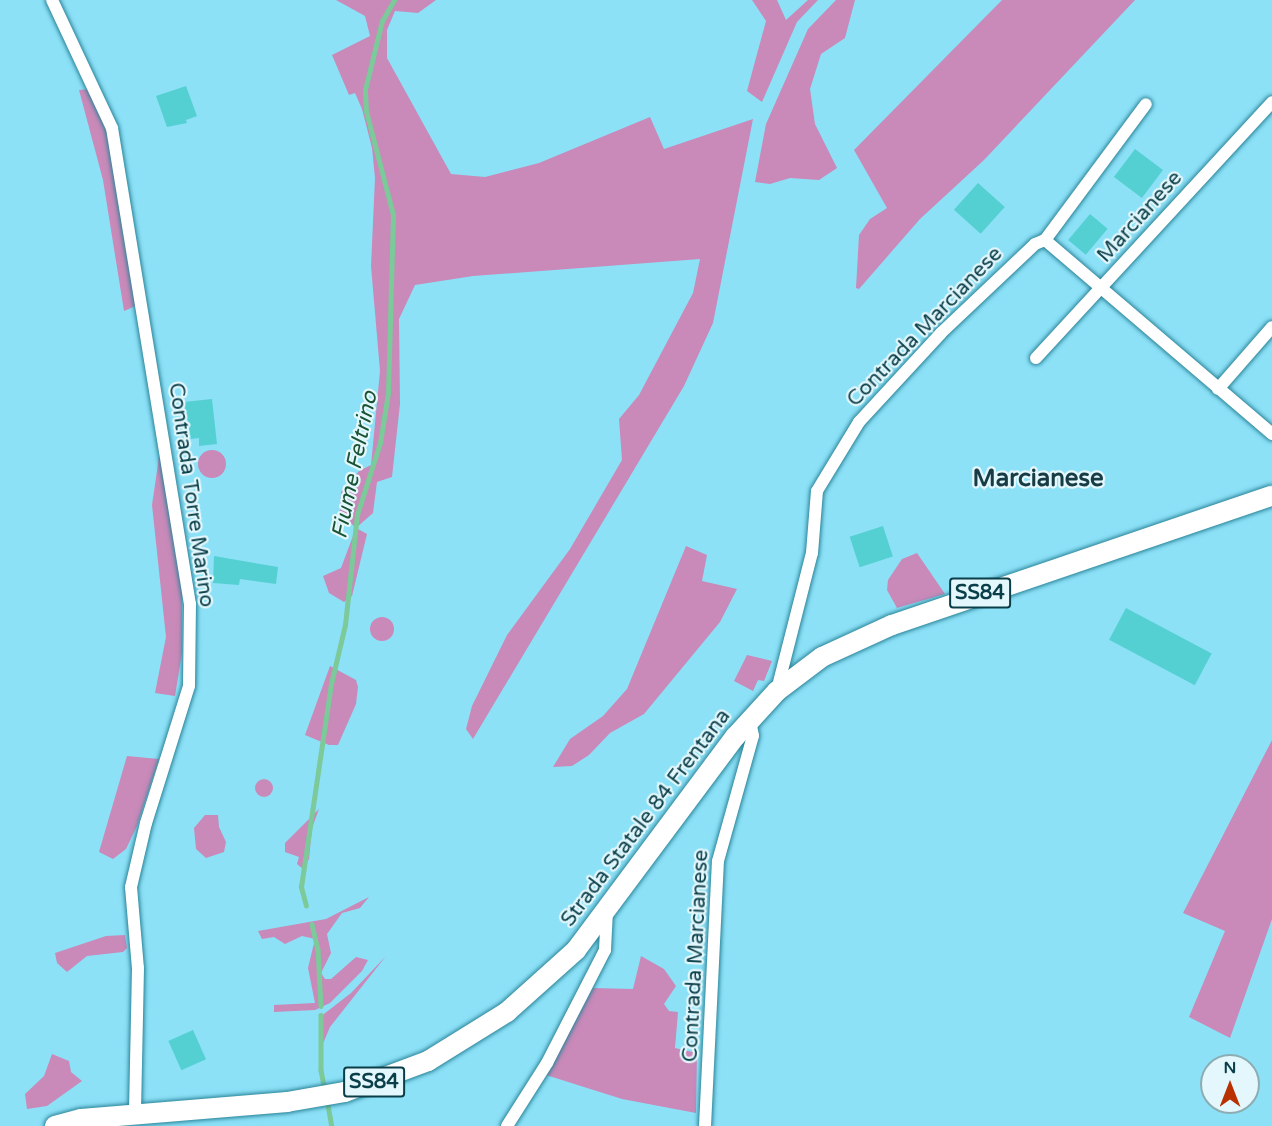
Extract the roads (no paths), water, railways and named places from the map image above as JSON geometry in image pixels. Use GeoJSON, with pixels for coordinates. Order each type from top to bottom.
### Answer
{"type":"FeatureCollection","features":[{"type":"Feature","properties":{"kind":"main road","name":"Strada Statale 84 Frentana"},"geometry":{"type":"LineString","coordinates":[[55,1126],[135,1112],[170,1118],[345,1092],[383,1079],[456,1046],[507,1012],[553,973],[607,910],[750,720],[777,691],[822,657],[855,639],[1058,566],[1272,496]]}},
{"type":"Feature","properties":{"kind":"street","name":"Contrada Torre Marino"},"geometry":{"type":"LineString","coordinates":[[52,0],[112,128],[190,604],[189,686],[146,823],[131,887],[138,968],[135,1112]]}},
{"type":"Feature","properties":{"kind":"street","name":"Marcianese"},"geometry":{"type":"LineString","coordinates":[[1036,358],[1272,102]]}},
{"type":"Feature","properties":{"kind":"street","name":"Contrada Marcianese"},"geometry":{"type":"LineString","coordinates":[[777,691],[812,553],[817,491],[859,422],[941,333],[1035,244],[1045,240],[1146,104]]}},
{"type":"Feature","properties":{"kind":"street"},"geometry":{"type":"LineString","coordinates":[[1045,240],[1100,290],[1272,434]]}},
{"type":"Feature","properties":{"kind":"street"},"geometry":{"type":"LineString","coordinates":[[1218,389],[1272,327]]}},
{"type":"Feature","properties":{"kind":"street","name":"Contrada Marcianese"},"geometry":{"type":"LineString","coordinates":[[705,1126],[718,861],[753,736],[750,720]]}},
{"type":"Feature","properties":{"kind":"street"},"geometry":{"type":"LineString","coordinates":[[507,1126],[547,1063],[605,950],[607,910]]}},
{"type":"Feature","properties":{"kind":"waterway","name":"Fiume Feltrino"},"geometry":{"type":"LineString","coordinates":[[306,906],[301,887],[331,684],[345,625],[357,515],[380,443],[388,393],[393,215],[366,111],[365,90],[382,21],[394,0]]}},
{"type":"Feature","properties":{"kind":"waterway","name":"Fiume Feltrino"},"geometry":{"type":"LineString","coordinates":[[312,924],[318,949],[321,1006]]}},
{"type":"Feature","properties":{"kind":"waterway","name":"Fiume Feltrino"},"geometry":{"type":"LineString","coordinates":[[321,1015],[321,1070],[325,1091]]}},
{"type":"Feature","properties":{"kind":"waterway","name":"Fiume Feltrino"},"geometry":{"type":"LineString","coordinates":[[327,1099],[332,1126]]}},
{"type":"Feature","properties":{"kind":"district","name":"Marcianese"},"geometry":{"type":"Point","coordinates":[1038,479]}}]}
